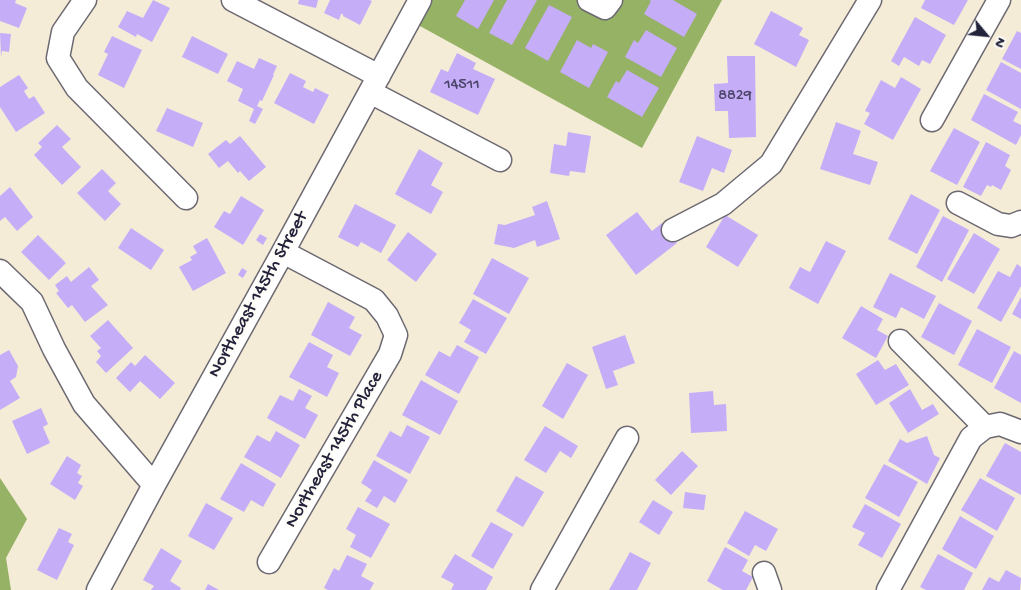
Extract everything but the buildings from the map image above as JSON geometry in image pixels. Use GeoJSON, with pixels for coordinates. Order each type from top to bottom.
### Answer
{"type":"FeatureCollection","features":[{"type":"Feature","properties":{"kind":"street"},"geometry":{"type":"LineString","coordinates":[[85,0],[63,32],[58,58],[77,88],[186,198]]}},
{"type":"Feature","properties":{"kind":"street"},"geometry":{"type":"LineString","coordinates":[[233,0],[500,160]]}},
{"type":"Feature","properties":{"kind":"street","name":"Northeast 145th Street"},"geometry":{"type":"LineString","coordinates":[[98,590],[420,0]]}},
{"type":"Feature","properties":{"kind":"street"},"geometry":{"type":"LineString","coordinates":[[589,0],[605,8],[611,0]]}},
{"type":"Feature","properties":{"kind":"street"},"geometry":{"type":"LineString","coordinates":[[673,230],[723,204],[771,164],[870,0]]}},
{"type":"Feature","properties":{"kind":"street"},"geometry":{"type":"LineString","coordinates":[[932,120],[999,0]]}},
{"type":"Feature","properties":{"kind":"street"},"geometry":{"type":"LineString","coordinates":[[958,203],[998,224],[1011,226],[1021,222]]}},
{"type":"Feature","properties":{"kind":"street","name":"Northeast 145th Place"},"geometry":{"type":"LineString","coordinates":[[269,562],[390,354],[396,335],[387,316],[374,300],[283,252]]}},
{"type":"Feature","properties":{"kind":"street"},"geometry":{"type":"LineString","coordinates":[[0,271],[32,302],[54,349],[84,404],[154,485]]}},
{"type":"Feature","properties":{"kind":"street"},"geometry":{"type":"LineString","coordinates":[[900,342],[985,427]]}},
{"type":"Feature","properties":{"kind":"street"},"geometry":{"type":"LineString","coordinates":[[888,590],[971,438],[985,427],[1000,424],[1021,432]]}},
{"type":"Feature","properties":{"kind":"street"},"geometry":{"type":"LineString","coordinates":[[542,590],[626,438]]}},
{"type":"Feature","properties":{"kind":"green space"},"geometry":{"type":"Polygon","coordinates":[[[420,0],[722,0],[642,148],[409,20],[420,0]]]}},
{"type":"Feature","properties":{"kind":"green space"},"geometry":{"type":"Polygon","coordinates":[[[0,478],[27,519],[6,558],[11,590],[0,590],[0,478]]]}}]}
